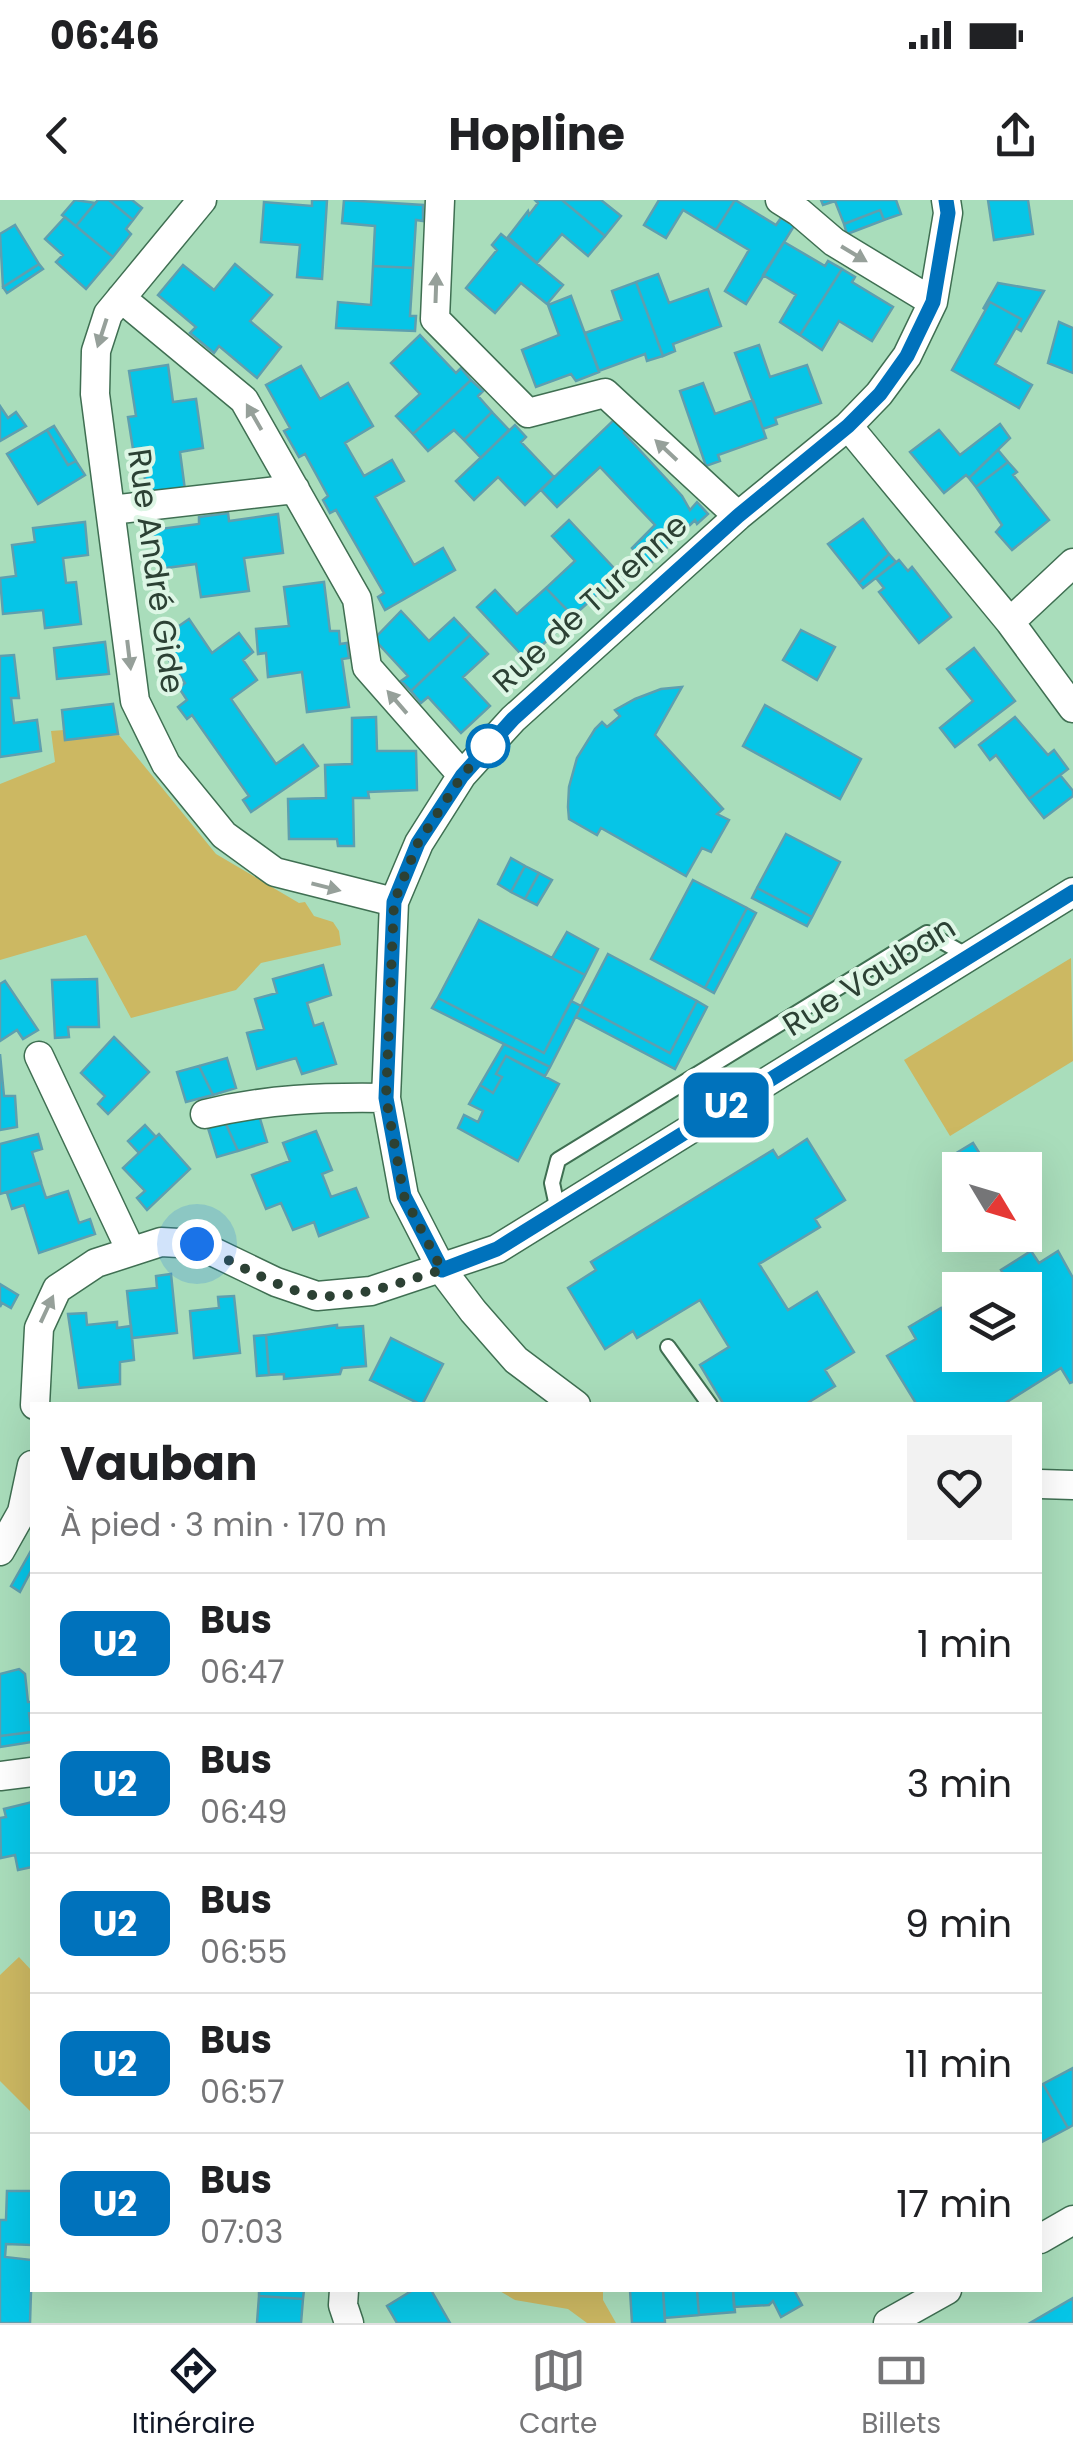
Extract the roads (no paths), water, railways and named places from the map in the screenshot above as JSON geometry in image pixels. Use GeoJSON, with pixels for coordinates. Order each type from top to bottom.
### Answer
{"type":"FeatureCollection","features":[{"type":"Feature","properties":{"kind":"street"},"geometry":{"type":"LineString","coordinates":[[440,200],[435,319],[528,412],[605,394],[738,516]]}},
{"type":"Feature","properties":{"kind":"street"},"geometry":{"type":"LineString","coordinates":[[780,200],[834,242],[933,302]]}},
{"type":"Feature","properties":{"kind":"street","name":"Rue de Turenne"},"geometry":{"type":"LineString","coordinates":[[572,1402],[516,1360],[442,1270],[404,1196],[386,1098],[394,902],[418,843],[462,776],[513,719],[880,394],[907,356],[933,302],[948,213],[946,200]]}},
{"type":"Feature","properties":{"kind":"street","name":"Rue André Gide"},"geometry":{"type":"LineString","coordinates":[[189,204],[108,314],[96,352],[95,394],[135,701],[166,764],[224,835],[275,872],[394,902]]}},
{"type":"Feature","properties":{"kind":"street"},"geometry":{"type":"LineString","coordinates":[[122,298],[244,400],[357,599],[367,667],[462,776]]}},
{"type":"Feature","properties":{"kind":"street"},"geometry":{"type":"LineString","coordinates":[[848,426],[1010,622],[1073,708]]}},
{"type":"Feature","properties":{"kind":"street"},"geometry":{"type":"LineString","coordinates":[[112,510],[295,488]]}},
{"type":"Feature","properties":{"kind":"street"},"geometry":{"type":"LineString","coordinates":[[1010,622],[1073,563]]}},
{"type":"Feature","properties":{"kind":"street","name":"Rue Vauban"},"geometry":{"type":"LineString","coordinates":[[35,1402],[39,1328],[56,1290],[96,1263],[161,1242],[197,1244],[276,1282],[317,1296],[371,1291],[442,1270],[497,1249],[1073,892]]}},
{"type":"Feature","properties":{"kind":"street"},"geometry":{"type":"LineString","coordinates":[[39,1056],[131,1252]]}},
{"type":"Feature","properties":{"kind":"street"},"geometry":{"type":"LineString","coordinates":[[205,1114],[258,1102],[317,1097],[386,1098]]}},
{"type":"Feature","properties":{"kind":"street"},"geometry":{"type":"LineString","coordinates":[[0,1550],[22,1512],[30,1474]]}},
{"type":"Feature","properties":{"kind":"street"},"geometry":{"type":"LineString","coordinates":[[1042,1484],[1073,1485]]}},
{"type":"Feature","properties":{"kind":"street"},"geometry":{"type":"LineString","coordinates":[[0,1776],[30,1772]]}},
{"type":"Feature","properties":{"kind":"street"},"geometry":{"type":"LineString","coordinates":[[344,2292],[348,2323]]}},
{"type":"Feature","properties":{"kind":"street"},"geometry":{"type":"LineString","coordinates":[[888,2323],[943,2292]]}},
{"type":"Feature","properties":{"kind":"lane"},"geometry":{"type":"LineString","coordinates":[[558,1211],[552,1183],[558,1160],[927,932],[968,956]]}},
{"type":"Feature","properties":{"kind":"lane"},"geometry":{"type":"LineString","coordinates":[[668,1347],[708,1402]]}}]}
